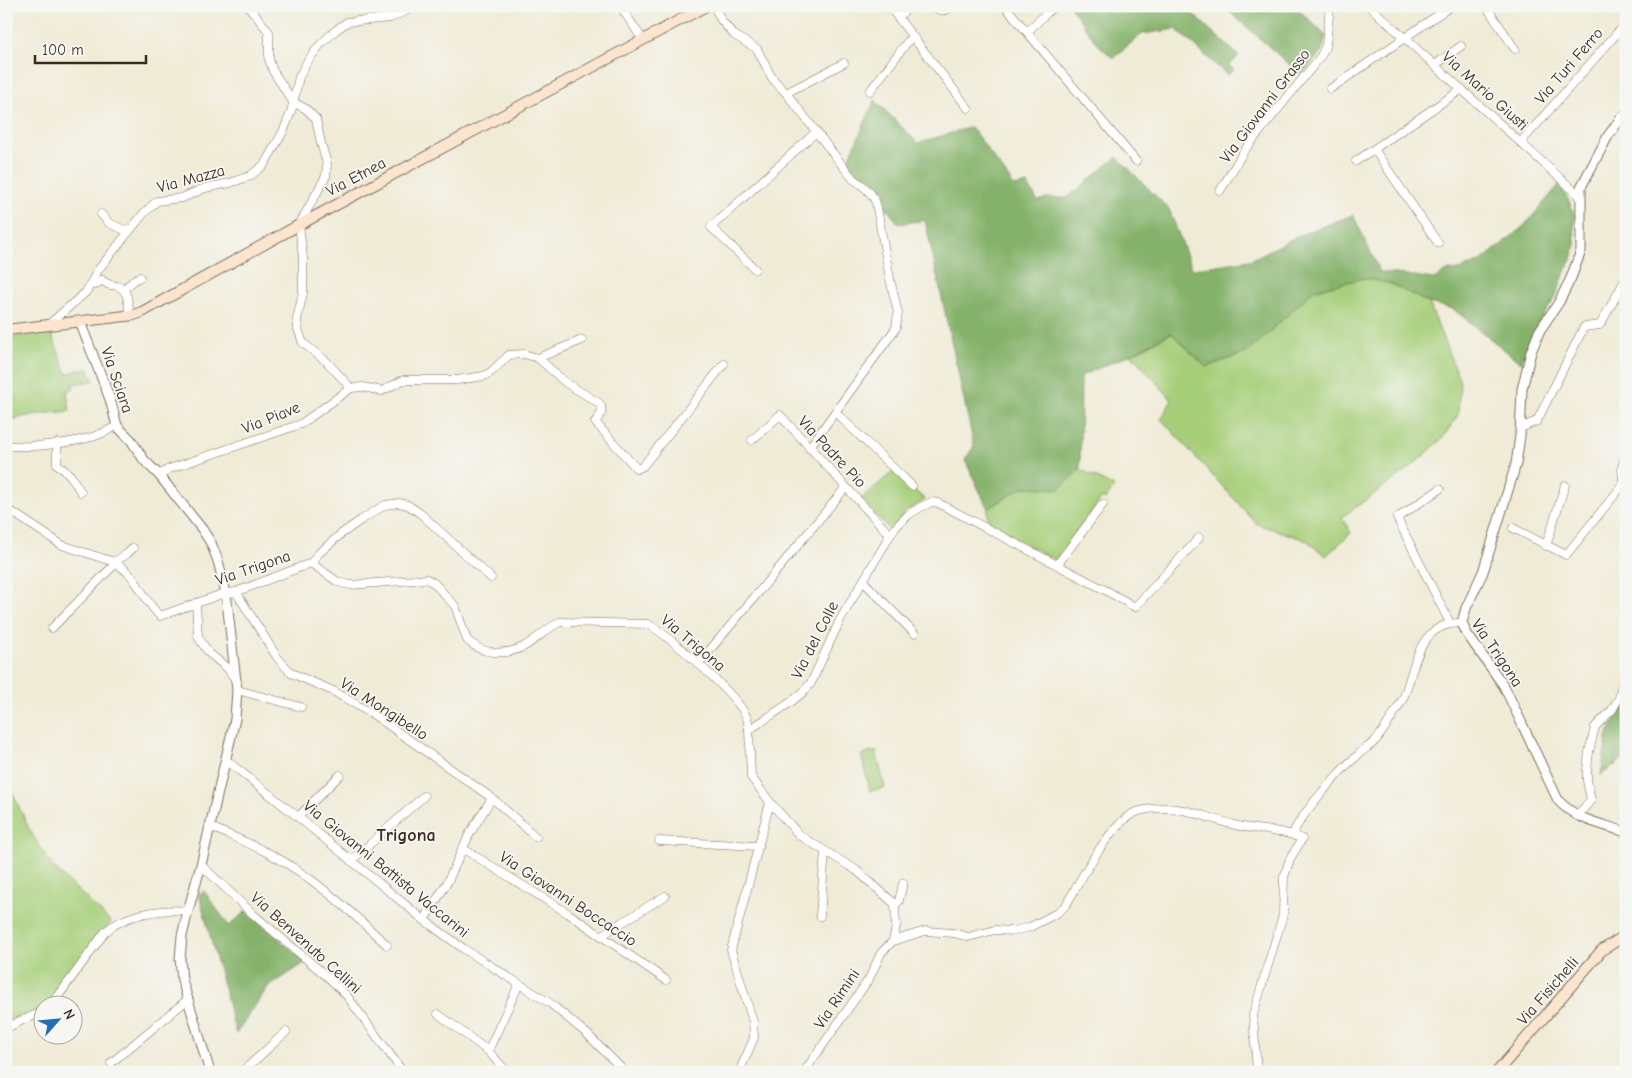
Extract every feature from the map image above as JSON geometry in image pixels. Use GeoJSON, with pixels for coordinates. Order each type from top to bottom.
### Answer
{"type":"FeatureCollection","features":[{"type":"Feature","properties":{"kind":"main road","name":"Via Etnea"},"geometry":{"type":"LineString","coordinates":[[6,330],[80,322],[142,312],[299,225],[706,6]]}},
{"type":"Feature","properties":{"kind":"main road","name":"Via Fisichelli"},"geometry":{"type":"LineString","coordinates":[[1497,1072],[1602,950],[1626,935]]}},
{"type":"Feature","properties":{"kind":"street"},"geometry":{"type":"LineString","coordinates":[[248,6],[269,32],[269,59],[272,72],[293,102],[306,109],[316,119],[327,170],[326,176],[299,225],[303,258],[303,293],[297,319],[303,343],[326,362],[351,388],[363,387],[382,391],[403,380],[438,381],[476,377],[491,372],[509,356],[524,354],[538,358],[566,383],[602,406],[602,413],[595,422],[637,469],[643,466],[724,364]]}},
{"type":"Feature","properties":{"kind":"street","name":"Via Mazza"},"geometry":{"type":"LineString","coordinates":[[47,326],[86,292],[98,270],[144,213],[157,201],[182,198],[206,188],[242,180],[264,165],[283,132],[291,112],[299,77],[306,62],[336,30],[347,22],[390,18],[417,6]]}},
{"type":"Feature","properties":{"kind":"street"},"geometry":{"type":"LineString","coordinates":[[620,6],[643,40]]}},
{"type":"Feature","properties":{"kind":"street"},"geometry":{"type":"LineString","coordinates":[[714,6],[734,35],[757,49],[772,78],[786,93],[853,179],[864,186],[874,197],[898,313],[896,328],[809,448]]}},
{"type":"Feature","properties":{"kind":"street"},"geometry":{"type":"LineString","coordinates":[[889,6],[968,108]]}},
{"type":"Feature","properties":{"kind":"street"},"geometry":{"type":"LineString","coordinates":[[898,18],[909,6]]}},
{"type":"Feature","properties":{"kind":"street"},"geometry":{"type":"LineString","coordinates":[[930,6],[942,11],[946,11],[952,6]]}},
{"type":"Feature","properties":{"kind":"street"},"geometry":{"type":"LineString","coordinates":[[1005,6],[1136,161]]}},
{"type":"Feature","properties":{"kind":"street"},"geometry":{"type":"LineString","coordinates":[[1027,32],[1054,6]]}},
{"type":"Feature","properties":{"kind":"street","name":"Via Giovanni Grasso"},"geometry":{"type":"LineString","coordinates":[[1220,192],[1244,151],[1321,56],[1327,39],[1330,6]]}},
{"type":"Feature","properties":{"kind":"street","name":"Via Mario Giusti"},"geometry":{"type":"LineString","coordinates":[[1369,6],[1581,197]]}},
{"type":"Feature","properties":{"kind":"street"},"geometry":{"type":"LineString","coordinates":[[1330,89],[1451,6]]}},
{"type":"Feature","properties":{"kind":"street"},"geometry":{"type":"LineString","coordinates":[[1486,6],[1515,49]]}},
{"type":"Feature","properties":{"kind":"street","name":"Via Turi Ferro"},"geometry":{"type":"LineString","coordinates":[[1521,142],[1619,31]]}},
{"type":"Feature","properties":{"kind":"street"},"geometry":{"type":"LineString","coordinates":[[870,92],[912,36]]}},
{"type":"Feature","properties":{"kind":"street"},"geometry":{"type":"LineString","coordinates":[[1435,65],[1461,46]]}},
{"type":"Feature","properties":{"kind":"street"},"geometry":{"type":"LineString","coordinates":[[786,93],[844,63]]}},
{"type":"Feature","properties":{"kind":"street"},"geometry":{"type":"LineString","coordinates":[[1356,161],[1462,89]]}},
{"type":"Feature","properties":{"kind":"street"},"geometry":{"type":"LineString","coordinates":[[1462,623],[1466,608],[1483,572],[1516,464],[1522,389],[1531,352],[1540,330],[1559,302],[1571,278],[1581,250],[1581,187],[1608,136],[1626,114]]}},
{"type":"Feature","properties":{"kind":"street"},"geometry":{"type":"LineString","coordinates":[[756,269],[711,227],[816,132]]}},
{"type":"Feature","properties":{"kind":"street"},"geometry":{"type":"LineString","coordinates":[[1374,149],[1438,243]]}},
{"type":"Feature","properties":{"kind":"street"},"geometry":{"type":"LineString","coordinates":[[101,214],[109,223],[129,232]]}},
{"type":"Feature","properties":{"kind":"street"},"geometry":{"type":"LineString","coordinates":[[90,284],[95,285],[102,280],[106,284],[122,288],[130,285],[134,279],[140,276]]}},
{"type":"Feature","properties":{"kind":"street"},"geometry":{"type":"LineString","coordinates":[[1520,428],[1536,421],[1584,327],[1600,325],[1624,282]]}},
{"type":"Feature","properties":{"kind":"street"},"geometry":{"type":"LineString","coordinates":[[122,288],[125,291],[130,315]]}},
{"type":"Feature","properties":{"kind":"street","name":"Via Sciara"},"geometry":{"type":"LineString","coordinates":[[6,445],[20,448],[93,437],[117,426],[110,399],[80,322]]}},
{"type":"Feature","properties":{"kind":"street"},"geometry":{"type":"LineString","coordinates":[[538,358],[582,340]]}},
{"type":"Feature","properties":{"kind":"street","name":"Via Piave"},"geometry":{"type":"LineString","coordinates":[[159,474],[301,424],[351,388]]}},
{"type":"Feature","properties":{"kind":"street"},"geometry":{"type":"LineString","coordinates":[[835,412],[912,486]]}},
{"type":"Feature","properties":{"kind":"street","name":"Via Padre Pio"},"geometry":{"type":"LineString","coordinates":[[752,440],[780,415],[890,534]]}},
{"type":"Feature","properties":{"kind":"street"},"geometry":{"type":"LineString","coordinates":[[117,426],[131,440],[144,460],[159,474],[202,529],[211,543],[231,592],[237,686],[235,719],[201,865],[182,936],[180,959],[182,980],[187,1000],[210,1072]]}},
{"type":"Feature","properties":{"kind":"street"},"geometry":{"type":"LineString","coordinates":[[57,443],[57,464],[70,475],[81,492]]}},
{"type":"Feature","properties":{"kind":"street"},"geometry":{"type":"LineString","coordinates":[[1513,528],[1566,555],[1624,481],[1622,468],[1626,452]]}},
{"type":"Feature","properties":{"kind":"street"},"geometry":{"type":"LineString","coordinates":[[1546,546],[1565,485]]}},
{"type":"Feature","properties":{"kind":"street"},"geometry":{"type":"LineString","coordinates":[[698,664],[846,486]]}},
{"type":"Feature","properties":{"kind":"street"},"geometry":{"type":"LineString","coordinates":[[1440,489],[1397,518],[1450,623]]}},
{"type":"Feature","properties":{"kind":"street","name":"Via del Colle"},"geometry":{"type":"LineString","coordinates":[[749,730],[791,702],[811,683],[841,618],[890,534],[908,515],[932,502],[938,503],[1107,591],[1135,608],[1199,538]]}},
{"type":"Feature","properties":{"kind":"street"},"geometry":{"type":"LineString","coordinates":[[311,564],[319,553],[361,520],[385,505],[399,503],[408,505],[421,514],[491,578]]}},
{"type":"Feature","properties":{"kind":"street"},"geometry":{"type":"LineString","coordinates":[[1057,565],[1102,504]]}},
{"type":"Feature","properties":{"kind":"street","name":"Via Trigona"},"geometry":{"type":"LineString","coordinates":[[6,508],[62,545],[115,562],[135,579],[155,612],[160,616],[311,564],[338,582],[350,585],[428,579],[455,606],[466,640],[490,653],[502,653],[525,646],[551,626],[560,622],[648,624],[658,630],[698,664],[727,692],[747,718],[749,730]]}},
{"type":"Feature","properties":{"kind":"street"},"geometry":{"type":"LineString","coordinates":[[52,628],[115,562],[133,548]]}},
{"type":"Feature","properties":{"kind":"street"},"geometry":{"type":"LineString","coordinates":[[863,581],[914,633]]}},
{"type":"Feature","properties":{"kind":"street","name":"Via Mongibello"},"geometry":{"type":"LineString","coordinates":[[231,592],[277,657],[291,673],[333,691],[374,716],[492,798],[536,837]]}},
{"type":"Feature","properties":{"kind":"street"},"geometry":{"type":"LineString","coordinates":[[196,603],[198,636],[209,653],[228,670],[237,686],[300,707]]}},
{"type":"Feature","properties":{"kind":"street","name":"Via Trigona"},"geometry":{"type":"LineString","coordinates":[[1293,834],[1296,827],[1317,800],[1349,763],[1375,742],[1384,730],[1404,698],[1422,643],[1442,626],[1450,623],[1462,623],[1467,634],[1504,686],[1558,800],[1577,816],[1626,832]]}},
{"type":"Feature","properties":{"kind":"street"},"geometry":{"type":"LineString","coordinates":[[1577,816],[1591,800],[1587,770],[1595,727],[1612,710],[1619,698],[1626,669]]}},
{"type":"Feature","properties":{"kind":"street"},"geometry":{"type":"LineString","coordinates":[[749,730],[751,777],[798,835],[856,870],[895,904],[896,926],[893,941],[925,931],[954,933],[968,937],[995,930],[1014,931],[1030,927],[1057,913],[1066,905],[1110,836],[1124,820],[1134,814],[1147,810],[1169,808],[1183,810],[1250,830],[1293,834],[1302,839],[1290,859],[1284,877],[1283,915],[1253,1015],[1257,1072]]}},
{"type":"Feature","properties":{"kind":"street","name":"Via Giovanni Battista Vaccarini"},"geometry":{"type":"LineString","coordinates":[[226,760],[424,920],[464,949],[552,1004],[587,1034],[625,1072]]}},
{"type":"Feature","properties":{"kind":"street"},"geometry":{"type":"LineString","coordinates":[[298,817],[340,776]]}},
{"type":"Feature","properties":{"kind":"street"},"geometry":{"type":"LineString","coordinates":[[351,861],[424,796]]}},
{"type":"Feature","properties":{"kind":"street"},"geometry":{"type":"LineString","coordinates":[[424,920],[447,882],[462,848],[492,798]]}},
{"type":"Feature","properties":{"kind":"street"},"geometry":{"type":"LineString","coordinates":[[739,1072],[754,1038],[753,1022],[731,950],[770,802]]}},
{"type":"Feature","properties":{"kind":"street"},"geometry":{"type":"LineString","coordinates":[[209,826],[272,855],[304,875],[341,903],[387,945]]}},
{"type":"Feature","properties":{"kind":"street"},"geometry":{"type":"LineString","coordinates":[[659,841],[758,846]]}},
{"type":"Feature","properties":{"kind":"street","name":"Via Giovanni Boccaccio"},"geometry":{"type":"LineString","coordinates":[[462,848],[602,935],[666,980]]}},
{"type":"Feature","properties":{"kind":"street"},"geometry":{"type":"LineString","coordinates":[[820,916],[825,851]]}},
{"type":"Feature","properties":{"kind":"street","name":"Via Benvenuto Cellini"},"geometry":{"type":"LineString","coordinates":[[201,865],[254,915],[330,979],[347,996],[403,1072]]}},
{"type":"Feature","properties":{"kind":"street"},"geometry":{"type":"LineString","coordinates":[[895,904],[899,901],[903,883]]}},
{"type":"Feature","properties":{"kind":"street"},"geometry":{"type":"LineString","coordinates":[[602,935],[665,896]]}},
{"type":"Feature","properties":{"kind":"street"},"geometry":{"type":"LineString","coordinates":[[59,996],[106,932],[115,923],[160,910],[188,911]]}},
{"type":"Feature","properties":{"kind":"street","name":"Via Rimini"},"geometry":{"type":"LineString","coordinates":[[804,1072],[869,979],[881,953],[893,941]]}},
{"type":"Feature","properties":{"kind":"street"},"geometry":{"type":"LineString","coordinates":[[488,1051],[519,984]]}},
{"type":"Feature","properties":{"kind":"street"},"geometry":{"type":"LineString","coordinates":[[111,1063],[187,1000]]}},
{"type":"Feature","properties":{"kind":"street"},"geometry":{"type":"LineString","coordinates":[[438,1014],[488,1051],[507,1072]]}},
{"type":"Feature","properties":{"kind":"street"},"geometry":{"type":"LineString","coordinates":[[7,1028],[32,1016]]}},
{"type":"Feature","properties":{"kind":"street"},"geometry":{"type":"LineString","coordinates":[[242,1072],[286,1032]]}},
{"type":"Feature","properties":{"kind":"green space"},"geometry":{"type":"Polygon","coordinates":[[[1070,6],[1184,6],[1239,56],[1229,65],[1234,70],[1227,75],[1176,29],[1142,34],[1113,58],[1098,45],[1070,6]]]}},
{"type":"Feature","properties":{"kind":"green space"},"geometry":{"type":"Polygon","coordinates":[[[1223,6],[1295,6],[1326,36],[1321,53],[1301,75],[1223,6]]]}},
{"type":"Feature","properties":{"kind":"green space"},"geometry":{"type":"Polygon","coordinates":[[[875,100],[918,143],[971,127],[1015,187],[1027,184],[1038,201],[1046,198],[1067,198],[1117,157],[1169,209],[1192,269],[1250,260],[1302,234],[1353,215],[1380,272],[1434,279],[1449,270],[1456,271],[1481,261],[1524,226],[1559,185],[1569,201],[1574,215],[1575,244],[1572,260],[1566,269],[1555,298],[1532,333],[1521,363],[1453,309],[1429,303],[1391,284],[1364,278],[1314,290],[1248,352],[1206,367],[1171,333],[1131,354],[1081,376],[1080,469],[1060,489],[1023,487],[988,509],[965,460],[974,446],[925,220],[899,224],[848,161],[875,100]]]}},
{"type":"Feature","properties":{"kind":"green space"},"geometry":{"type":"Polygon","coordinates":[[[1364,278],[1391,284],[1429,303],[1460,382],[1458,415],[1442,439],[1410,468],[1342,517],[1351,533],[1326,556],[1306,540],[1257,524],[1161,419],[1172,400],[1131,354],[1171,333],[1207,367],[1248,352],[1314,290],[1364,278]]]}},
{"type":"Feature","properties":{"kind":"green space"},"geometry":{"type":"Polygon","coordinates":[[[50,330],[67,374],[88,368],[94,381],[72,384],[74,389],[67,391],[70,411],[31,415],[8,421],[6,420],[6,383],[8,380],[6,353],[8,352],[6,338],[23,336],[23,333],[50,330]]]}},
{"type":"Feature","properties":{"kind":"green space"},"geometry":{"type":"Polygon","coordinates":[[[1080,469],[1114,487],[1105,500],[1102,498],[1055,560],[988,524],[988,509],[1023,487],[1060,489],[1080,469]]]}},
{"type":"Feature","properties":{"kind":"green space"},"geometry":{"type":"Polygon","coordinates":[[[894,471],[925,500],[908,510],[889,529],[861,499],[894,471]]]}},
{"type":"Feature","properties":{"kind":"green space"},"geometry":{"type":"Polygon","coordinates":[[[1626,700],[1626,757],[1601,775],[1608,733],[1626,700]]]}},
{"type":"Feature","properties":{"kind":"green space"},"geometry":{"type":"Polygon","coordinates":[[[876,751],[885,788],[870,791],[861,755],[876,751]]]}},
{"type":"Feature","properties":{"kind":"green space"},"geometry":{"type":"Polygon","coordinates":[[[10,787],[29,829],[52,866],[111,922],[55,996],[32,996],[32,1011],[6,1022],[6,792],[10,787]]]}},
{"type":"Feature","properties":{"kind":"green space"},"geometry":{"type":"Polygon","coordinates":[[[204,891],[229,926],[246,911],[306,962],[267,988],[236,1034],[199,894],[204,891]]]}},
{"type":"Feature","properties":{"kind":"district","name":"Trigona"},"geometry":{"type":"Point","coordinates":[406,835]}}]}
